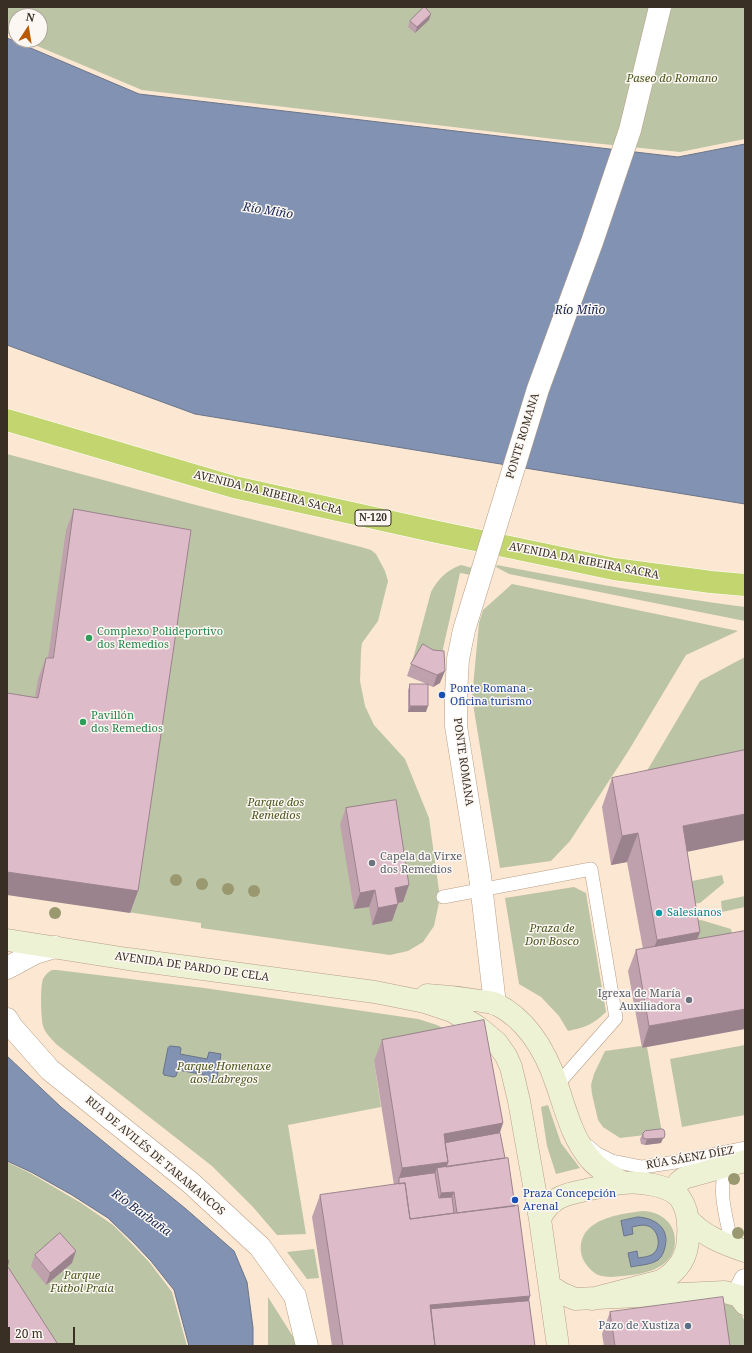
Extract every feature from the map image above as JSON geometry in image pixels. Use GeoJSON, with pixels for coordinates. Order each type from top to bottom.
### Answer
{"type":"FeatureCollection","features":[{"type":"Feature","properties":{"kind":"highway","name":"AVENIDA DA RIBEIRA SACRA"},"geometry":{"type":"LineString","coordinates":[[7,420],[241,489],[614,569],[745,585]]}},
{"type":"Feature","properties":{"kind":"street","name":"PONTE ROMANA"},"geometry":{"type":"LineString","coordinates":[[495,1004],[480,883],[456,726],[458,659],[464,630],[538,389],[592,242],[630,130],[660,7]]}},
{"type":"Feature","properties":{"kind":"street","name":"AVENIDA DE PARDO DE CELA"},"geometry":{"type":"LineString","coordinates":[[8,940],[128,959],[375,992],[425,1002],[452,1011],[478,1027],[497,1043],[506,1056],[511,1067],[519,1101],[540,1219]]}},
{"type":"Feature","properties":{"kind":"street"},"geometry":{"type":"LineString","coordinates":[[7,968],[35,953],[55,947]]}},
{"type":"Feature","properties":{"kind":"street","name":"AVENIDA DE PARDO DE CELA"},"geometry":{"type":"LineString","coordinates":[[375,992],[459,997],[495,1004],[516,1017],[531,1032],[544,1052],[573,1133],[591,1160],[604,1171],[623,1183]]}},
{"type":"Feature","properties":{"kind":"street","name":"RUA DE AVILÉS DE TARAMANCOS"},"geometry":{"type":"LineString","coordinates":[[7,1019],[12,1027],[50,1070],[191,1183],[260,1247],[295,1296],[307,1346]]}},
{"type":"Feature","properties":{"kind":"street","name":"RÚA SÁENZ DÍEZ"},"geometry":{"type":"LineString","coordinates":[[672,1191],[684,1178],[736,1163]]}},
{"type":"Feature","properties":{"kind":"street"},"geometry":{"type":"LineString","coordinates":[[558,1346],[540,1219],[544,1210],[558,1198],[574,1193],[623,1183],[637,1183],[655,1186],[672,1191],[680,1199],[688,1219],[694,1226],[710,1237],[739,1249]]}},
{"type":"Feature","properties":{"kind":"street"},"geometry":{"type":"LineString","coordinates":[[592,1299],[648,1285],[661,1281],[670,1276],[681,1264],[686,1252],[688,1240],[688,1219]]}},
{"type":"Feature","properties":{"kind":"street"},"geometry":{"type":"LineString","coordinates":[[550,1286],[575,1299],[713,1292],[743,1293]]}},
{"type":"Feature","properties":{"kind":"lane"},"geometry":{"type":"LineString","coordinates":[[443,897],[480,883],[591,869],[616,1018],[557,1085]]}},
{"type":"Feature","properties":{"kind":"lane","name":"RÚA SÁENZ DÍEZ"},"geometry":{"type":"LineString","coordinates":[[573,1133],[596,1153],[612,1161],[642,1167],[676,1162],[745,1148]]}},
{"type":"Feature","properties":{"kind":"lane"},"geometry":{"type":"LineString","coordinates":[[736,1163],[724,1172],[723,1191],[728,1228],[739,1249]]}},
{"type":"Feature","properties":{"kind":"green space","name":"Paseo do Romano"},"geometry":{"type":"Polygon","coordinates":[[[7,7],[745,7],[745,139],[680,152],[554,139],[142,90],[42,48],[48,48],[48,8],[8,8],[7,33],[7,7]]]}},
{"type":"Feature","properties":{"kind":"green space","name":"Parque dos Remedios"},"geometry":{"type":"Polygon","coordinates":[[[7,454],[192,504],[361,547],[371,550],[376,554],[385,571],[388,581],[378,621],[362,643],[360,681],[365,706],[374,725],[405,759],[429,818],[440,898],[434,926],[423,942],[408,951],[390,955],[201,928],[201,923],[7,894],[7,454]]]}},
{"type":"Feature","properties":{"kind":"green space"},"geometry":{"type":"Polygon","coordinates":[[[461,565],[472,568],[471,575],[460,573],[440,662],[410,670],[431,592],[443,576],[461,565]]]}},
{"type":"Feature","properties":{"kind":"green space"},"geometry":{"type":"Polygon","coordinates":[[[497,565],[621,588],[745,607],[745,621],[509,574],[496,567],[497,565]]]}},
{"type":"Feature","properties":{"kind":"green space"},"geometry":{"type":"Polygon","coordinates":[[[512,584],[738,631],[686,655],[629,750],[570,841],[551,861],[500,868],[472,698],[479,623],[483,610],[512,584]]]}},
{"type":"Feature","properties":{"kind":"green space"},"geometry":{"type":"Polygon","coordinates":[[[745,657],[745,769],[641,781],[700,681],[745,657]]]}},
{"type":"Feature","properties":{"kind":"green space"},"geometry":{"type":"Polygon","coordinates":[[[722,875],[724,883],[700,903],[691,904],[687,882],[722,875]]]}},
{"type":"Feature","properties":{"kind":"green space","name":"Praza de Don Bosco"},"geometry":{"type":"Polygon","coordinates":[[[574,887],[586,893],[606,1012],[597,1020],[588,1025],[568,1031],[559,1016],[541,997],[519,984],[505,898],[574,887]]]}},
{"type":"Feature","properties":{"kind":"green space"},"geometry":{"type":"Polygon","coordinates":[[[745,896],[745,907],[722,912],[721,901],[745,896]]]}},
{"type":"Feature","properties":{"kind":"green space"},"geometry":{"type":"Polygon","coordinates":[[[701,920],[731,929],[733,938],[697,945],[693,921],[701,920]]]}},
{"type":"Feature","properties":{"kind":"green space","name":"Parque Homenaxe aos Labregos"},"geometry":{"type":"Polygon","coordinates":[[[52,970],[204,988],[418,1019],[437,1025],[449,1031],[374,1061],[381,1107],[288,1125],[306,1234],[277,1235],[253,1207],[212,1166],[56,1044],[48,1035],[42,1022],[41,988],[43,979],[52,970]]]}},
{"type":"Feature","properties":{"kind":"green space"},"geometry":{"type":"Polygon","coordinates":[[[745,1045],[745,1115],[682,1127],[670,1059],[745,1045]]]}},
{"type":"Feature","properties":{"kind":"green space"},"geometry":{"type":"Polygon","coordinates":[[[641,1046],[642,1048],[647,1047],[662,1133],[620,1138],[603,1127],[598,1120],[591,1085],[594,1074],[605,1051],[641,1046]]]}},
{"type":"Feature","properties":{"kind":"green space"},"geometry":{"type":"Polygon","coordinates":[[[548,1105],[561,1143],[580,1168],[556,1174],[547,1146],[541,1107],[548,1105]]]}},
{"type":"Feature","properties":{"kind":"green space","name":"Parque Fútbol Praia"},"geometry":{"type":"Polygon","coordinates":[[[7,1162],[30,1173],[81,1203],[113,1225],[131,1243],[150,1263],[172,1292],[187,1346],[47,1346],[7,1284],[7,1162]]]}},
{"type":"Feature","properties":{"kind":"green space"},"geometry":{"type":"Polygon","coordinates":[[[643,1211],[661,1216],[670,1224],[675,1236],[675,1243],[673,1252],[669,1259],[656,1268],[640,1274],[610,1277],[593,1272],[584,1262],[581,1252],[582,1241],[586,1232],[593,1225],[602,1220],[623,1214],[643,1211]]]}},
{"type":"Feature","properties":{"kind":"green space"},"geometry":{"type":"Polygon","coordinates":[[[314,1249],[319,1278],[307,1279],[287,1252],[314,1249]]]}},
{"type":"Feature","properties":{"kind":"green space"},"geometry":{"type":"Polygon","coordinates":[[[268,1297],[297,1343],[297,1346],[268,1346],[268,1297]]]}},
{"type":"Feature","properties":{"kind":"green space"},"geometry":{"type":"Polygon","coordinates":[[[718,1303],[730,1303],[743,1318],[745,1322],[745,1346],[725,1346],[718,1303]]]}},
{"type":"Feature","properties":{"kind":"water","name":"Río Miño"},"geometry":{"type":"Polygon","coordinates":[[[7,38],[8,48],[31,48],[139,94],[678,157],[745,144],[745,504],[195,414],[7,345],[7,38]]]}},
{"type":"Feature","properties":{"kind":"water"},"geometry":{"type":"Polygon","coordinates":[[[170,1046],[180,1047],[180,1054],[207,1059],[209,1052],[221,1054],[216,1083],[205,1081],[205,1075],[178,1070],[176,1076],[174,1077],[164,1075],[163,1073],[168,1048],[170,1046]]]}},
{"type":"Feature","properties":{"kind":"water","name":"Río Barbaña"},"geometry":{"type":"Polygon","coordinates":[[[7,1056],[61,1107],[186,1209],[234,1251],[247,1282],[253,1328],[253,1346],[189,1346],[174,1290],[151,1261],[134,1243],[108,1218],[72,1195],[31,1172],[7,1161],[7,1056]]]}},
{"type":"Feature","properties":{"kind":"water"},"geometry":{"type":"Polygon","coordinates":[[[638,1217],[650,1219],[660,1225],[665,1234],[666,1240],[663,1253],[658,1260],[648,1264],[631,1267],[628,1253],[637,1251],[638,1258],[646,1257],[654,1253],[658,1246],[658,1238],[654,1230],[646,1225],[632,1227],[633,1234],[624,1236],[621,1221],[638,1217]]]}},
{"type":"Feature","properties":{"kind":"building"},"geometry":{"type":"Polygon","coordinates":[[[424,7],[431,14],[417,27],[410,21],[424,7]]]}},
{"type":"Feature","properties":{"kind":"building","name":"Complexo Polideportivo dos Remedios"},"geometry":{"type":"Polygon","coordinates":[[[74,509],[191,530],[138,891],[7,872],[7,693],[38,698],[46,658],[53,658],[74,509]]]}},
{"type":"Feature","properties":{"kind":"building"},"geometry":{"type":"Polygon","coordinates":[[[423,644],[433,650],[444,651],[445,671],[437,675],[411,664],[423,644]]]}},
{"type":"Feature","properties":{"kind":"building"},"geometry":{"type":"Polygon","coordinates":[[[410,684],[428,684],[428,706],[410,706],[410,684]]]}},
{"type":"Feature","properties":{"kind":"building","name":"Salesianos"},"geometry":{"type":"Polygon","coordinates":[[[745,750],[745,814],[683,826],[700,932],[657,940],[638,833],[622,836],[612,778],[745,750]]]}},
{"type":"Feature","properties":{"kind":"building","name":"Capela da Virxe dos Remedios"},"geometry":{"type":"Polygon","coordinates":[[[396,800],[409,885],[395,888],[398,904],[378,908],[375,890],[360,893],[346,808],[396,800]]]}},
{"type":"Feature","properties":{"kind":"building","name":"Igrexa de María Auxiliadora"},"geometry":{"type":"Polygon","coordinates":[[[745,931],[745,1009],[649,1026],[636,950],[745,931]]]}},
{"type":"Feature","properties":{"kind":"building"},"geometry":{"type":"Polygon","coordinates":[[[484,1020],[503,1123],[444,1134],[448,1162],[402,1168],[382,1040],[484,1020]]]}},
{"type":"Feature","properties":{"kind":"building"},"geometry":{"type":"Polygon","coordinates":[[[664,1130],[665,1134],[664,1138],[643,1138],[643,1133],[645,1131],[664,1130]]]}},
{"type":"Feature","properties":{"kind":"building"},"geometry":{"type":"Polygon","coordinates":[[[500,1133],[505,1158],[446,1167],[448,1162],[445,1143],[500,1133]]]}},
{"type":"Feature","properties":{"kind":"building"},"geometry":{"type":"Polygon","coordinates":[[[508,1158],[515,1206],[457,1213],[454,1192],[441,1193],[437,1168],[508,1158]]]}},
{"type":"Feature","properties":{"kind":"building"},"geometry":{"type":"Polygon","coordinates":[[[435,1173],[439,1198],[452,1197],[454,1213],[410,1219],[405,1183],[399,1184],[399,1178],[435,1173]]]}},
{"type":"Feature","properties":{"kind":"building"},"geometry":{"type":"Polygon","coordinates":[[[405,1183],[410,1219],[518,1205],[530,1296],[430,1305],[435,1346],[343,1346],[320,1195],[405,1183]]]}},
{"type":"Feature","properties":{"kind":"building"},"geometry":{"type":"Polygon","coordinates":[[[60,1233],[76,1251],[50,1273],[35,1255],[60,1233]]]}},
{"type":"Feature","properties":{"kind":"building"},"geometry":{"type":"Polygon","coordinates":[[[8,1267],[59,1346],[7,1346],[8,1267]]]}},
{"type":"Feature","properties":{"kind":"building"},"geometry":{"type":"Polygon","coordinates":[[[723,1297],[730,1346],[615,1346],[610,1312],[723,1297]]]}},
{"type":"Feature","properties":{"kind":"building"},"geometry":{"type":"Polygon","coordinates":[[[529,1301],[535,1346],[435,1346],[431,1309],[529,1301]]]}},
{"type":"Feature","properties":{"kind":"place","name":"Complexo Polideportivo dos Remedios"},"geometry":{"type":"Point","coordinates":[89,638]}},
{"type":"Feature","properties":{"kind":"place","name":"Ponte Romana - Oficina turismo"},"geometry":{"type":"Point","coordinates":[442,695]}},
{"type":"Feature","properties":{"kind":"place","name":"Pavillón dos Remedios"},"geometry":{"type":"Point","coordinates":[83,722]}},
{"type":"Feature","properties":{"kind":"place","name":"Capela da Virxe dos Remedios"},"geometry":{"type":"Point","coordinates":[372,863]}},
{"type":"Feature","properties":{"kind":"place","name":"Salesianos"},"geometry":{"type":"Point","coordinates":[659,913]}},
{"type":"Feature","properties":{"kind":"place","name":"Igrexa de María Auxiliadora"},"geometry":{"type":"Point","coordinates":[689,1000]}},
{"type":"Feature","properties":{"kind":"place","name":"Praza Concepción Arenal"},"geometry":{"type":"Point","coordinates":[515,1200]}},
{"type":"Feature","properties":{"kind":"place","name":"Pazo de Xustiza"},"geometry":{"type":"Point","coordinates":[688,1326]}}]}
